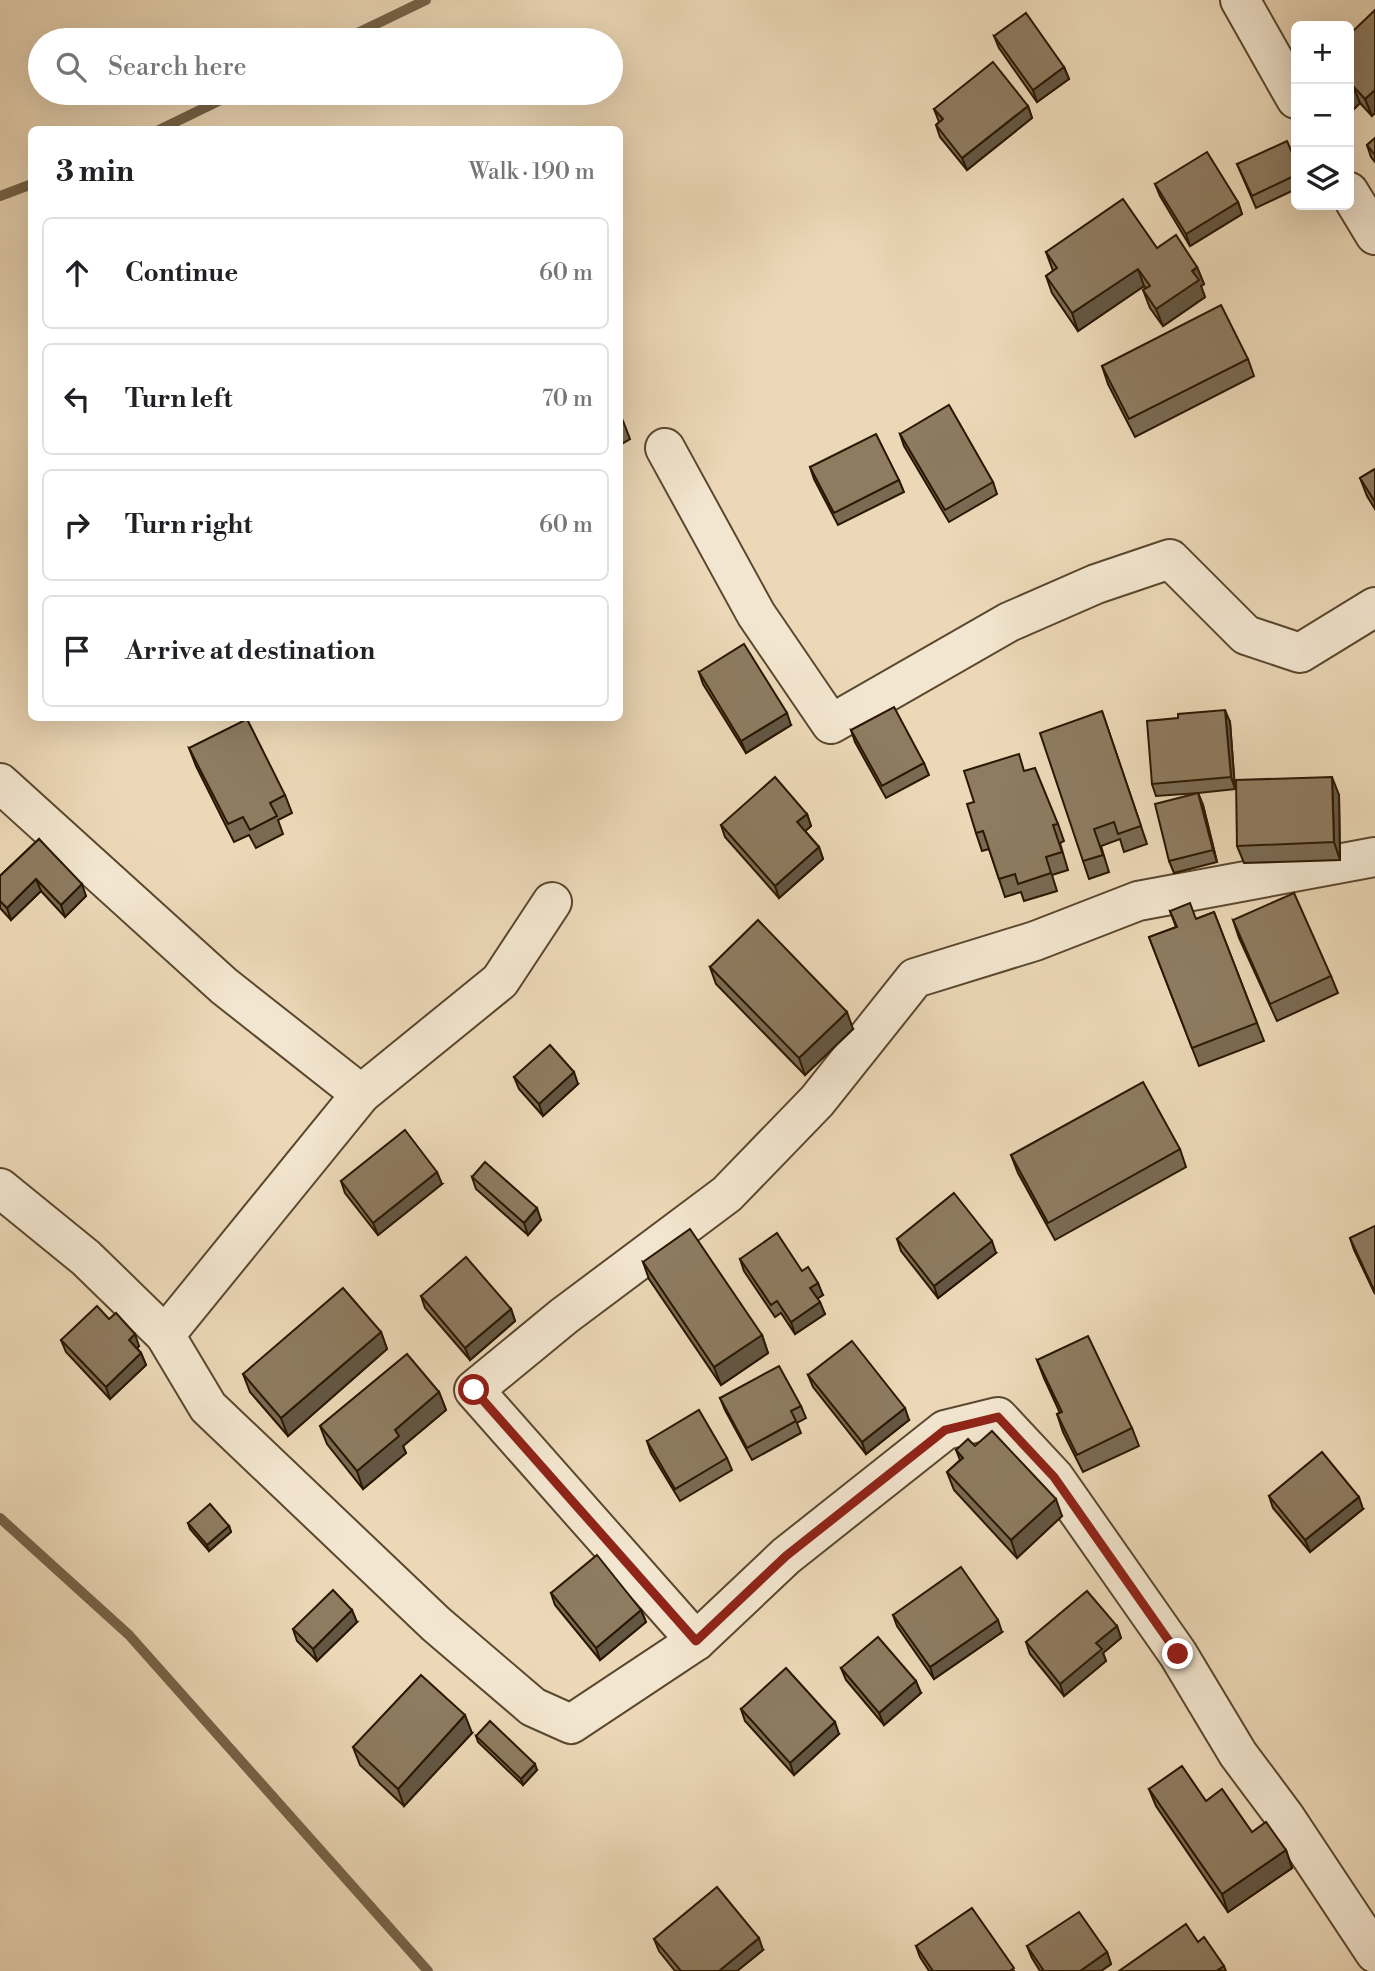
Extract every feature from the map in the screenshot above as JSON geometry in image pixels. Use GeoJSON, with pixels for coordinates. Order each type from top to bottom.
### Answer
{"type":"FeatureCollection","features":[{"type":"Feature","properties":{"kind":"street"},"geometry":{"type":"LineString","coordinates":[[1240,0],[1291,90]]}},
{"type":"Feature","properties":{"kind":"street"},"geometry":{"type":"LineString","coordinates":[[1354,200],[1375,235]]}},
{"type":"Feature","properties":{"kind":"street"},"geometry":{"type":"LineString","coordinates":[[665,448],[756,614],[831,724],[1009,622],[1096,584],[1170,559],[1246,635],[1300,653],[1375,607]]}},
{"type":"Feature","properties":{"kind":"street"},"geometry":{"type":"LineString","coordinates":[[0,783],[224,986],[361,1094]]}},
{"type":"Feature","properties":{"kind":"street"},"geometry":{"type":"LineString","coordinates":[[696,1641],[474,1390],[564,1316],[727,1194],[817,1101],[915,978],[1035,941],[1138,901],[1375,858]]}},
{"type":"Feature","properties":{"kind":"street"},"geometry":{"type":"LineString","coordinates":[[165,1335],[361,1094],[500,981],[552,902]]}},
{"type":"Feature","properties":{"kind":"street"},"geometry":{"type":"LineString","coordinates":[[0,1188],[86,1258],[165,1335],[208,1407],[436,1624],[533,1707],[570,1724],[696,1641],[786,1556],[945,1430],[998,1417],[1054,1477],[1178,1654],[1238,1754],[1286,1817],[1375,1953]]}},
{"type":"Feature","properties":{"kind":"building"},"geometry":{"type":"Polygon","coordinates":[[[1375,10],[1375,90],[1365,99],[1354,87],[1354,30],[1375,10]]]}},
{"type":"Feature","properties":{"kind":"building"},"geometry":{"type":"Polygon","coordinates":[[[1026,13],[1064,67],[1033,90],[994,36],[1026,13]]]}},
{"type":"Feature","properties":{"kind":"building"},"geometry":{"type":"Polygon","coordinates":[[[993,62],[1028,106],[962,158],[936,125],[943,119],[934,109],[993,62]]]}},
{"type":"Feature","properties":{"kind":"building"},"geometry":{"type":"Polygon","coordinates":[[[1375,138],[1375,155],[1367,145],[1375,138]]]}},
{"type":"Feature","properties":{"kind":"building"},"geometry":{"type":"Polygon","coordinates":[[[1287,141],[1291,150],[1291,177],[1252,196],[1237,164],[1287,141]]]}},
{"type":"Feature","properties":{"kind":"building"},"geometry":{"type":"Polygon","coordinates":[[[1207,152],[1238,202],[1186,234],[1155,184],[1207,152]]]}},
{"type":"Feature","properties":{"kind":"building"},"geometry":{"type":"Polygon","coordinates":[[[1123,199],[1157,248],[1176,235],[1197,267],[1192,271],[1199,280],[1156,309],[1143,290],[1150,286],[1138,269],[1072,313],[1046,276],[1057,268],[1046,252],[1123,199]]]}},
{"type":"Feature","properties":{"kind":"building"},"geometry":{"type":"Polygon","coordinates":[[[1221,305],[1248,359],[1129,419],[1102,366],[1221,305]]]}},
{"type":"Feature","properties":{"kind":"building"},"geometry":{"type":"Polygon","coordinates":[[[949,405],[993,482],[945,510],[900,434],[949,405]]]}},
{"type":"Feature","properties":{"kind":"building"},"geometry":{"type":"Polygon","coordinates":[[[876,434],[899,480],[834,513],[810,467],[876,434]]]}},
{"type":"Feature","properties":{"kind":"building"},"geometry":{"type":"Polygon","coordinates":[[[1375,469],[1375,502],[1360,478],[1375,469]]]}},
{"type":"Feature","properties":{"kind":"building"},"geometry":{"type":"Polygon","coordinates":[[[744,644],[787,713],[741,741],[699,672],[744,644]]]}},
{"type":"Feature","properties":{"kind":"building"},"geometry":{"type":"Polygon","coordinates":[[[894,707],[924,763],[882,786],[851,730],[894,707]]]}},
{"type":"Feature","properties":{"kind":"building"},"geometry":{"type":"Polygon","coordinates":[[[1225,710],[1231,777],[1152,784],[1147,721],[1178,718],[1178,714],[1225,710]]]}},
{"type":"Feature","properties":{"kind":"building"},"geometry":{"type":"Polygon","coordinates":[[[1102,711],[1141,826],[1118,834],[1114,822],[1094,829],[1103,855],[1083,861],[1040,733],[1102,711]]]}},
{"type":"Feature","properties":{"kind":"building"},"geometry":{"type":"Polygon","coordinates":[[[248,721],[285,795],[270,803],[277,816],[250,830],[243,817],[228,824],[189,748],[248,721]]]}},
{"type":"Feature","properties":{"kind":"building"},"geometry":{"type":"Polygon","coordinates":[[[1019,754],[1024,771],[1035,768],[1058,824],[1053,825],[1062,852],[1046,857],[1051,873],[1018,884],[1015,874],[999,879],[983,831],[976,833],[967,804],[974,802],[964,771],[1019,754]]]}},
{"type":"Feature","properties":{"kind":"building"},"geometry":{"type":"Polygon","coordinates":[[[775,777],[807,814],[797,822],[819,847],[775,886],[721,825],[775,777]]]}},
{"type":"Feature","properties":{"kind":"building"},"geometry":{"type":"Polygon","coordinates":[[[1332,777],[1334,842],[1237,846],[1236,780],[1332,777]]]}},
{"type":"Feature","properties":{"kind":"building"},"geometry":{"type":"Polygon","coordinates":[[[1198,793],[1213,850],[1169,861],[1155,804],[1198,793]]]}},
{"type":"Feature","properties":{"kind":"building"},"geometry":{"type":"Polygon","coordinates":[[[39,839],[82,884],[61,905],[36,879],[7,908],[0,901],[0,876],[39,839]]]}},
{"type":"Feature","properties":{"kind":"building"},"geometry":{"type":"Polygon","coordinates":[[[1294,893],[1331,976],[1270,1004],[1233,920],[1294,893]]]}},
{"type":"Feature","properties":{"kind":"building"},"geometry":{"type":"Polygon","coordinates":[[[1190,903],[1196,919],[1214,912],[1257,1023],[1192,1048],[1149,937],[1177,927],[1170,911],[1190,903]]]}},
{"type":"Feature","properties":{"kind":"building"},"geometry":{"type":"Polygon","coordinates":[[[758,920],[847,1012],[799,1058],[710,967],[758,920]]]}},
{"type":"Feature","properties":{"kind":"building"},"geometry":{"type":"Polygon","coordinates":[[[550,1045],[574,1072],[539,1104],[514,1077],[550,1045]]]}},
{"type":"Feature","properties":{"kind":"building"},"geometry":{"type":"Polygon","coordinates":[[[1143,1082],[1180,1149],[1048,1223],[1011,1155],[1143,1082]]]}},
{"type":"Feature","properties":{"kind":"building"},"geometry":{"type":"Polygon","coordinates":[[[405,1130],[437,1172],[373,1223],[341,1181],[405,1130]]]}},
{"type":"Feature","properties":{"kind":"building"},"geometry":{"type":"Polygon","coordinates":[[[485,1162],[537,1208],[524,1223],[472,1177],[485,1162]]]}},
{"type":"Feature","properties":{"kind":"building"},"geometry":{"type":"Polygon","coordinates":[[[954,1193],[992,1241],[934,1286],[897,1239],[954,1193]]]}},
{"type":"Feature","properties":{"kind":"building"},"geometry":{"type":"Polygon","coordinates":[[[1375,1226],[1375,1288],[1373,1288],[1350,1238],[1375,1226]]]}},
{"type":"Feature","properties":{"kind":"building"},"geometry":{"type":"Polygon","coordinates":[[[690,1229],[762,1335],[714,1367],[643,1262],[690,1229]]]}},
{"type":"Feature","properties":{"kind":"building"},"geometry":{"type":"Polygon","coordinates":[[[777,1233],[802,1271],[808,1267],[818,1283],[810,1288],[820,1302],[791,1322],[777,1301],[771,1305],[740,1259],[777,1233]]]}},
{"type":"Feature","properties":{"kind":"building"},"geometry":{"type":"Polygon","coordinates":[[[466,1257],[511,1309],[465,1348],[421,1296],[466,1257]]]}},
{"type":"Feature","properties":{"kind":"building"},"geometry":{"type":"Polygon","coordinates":[[[343,1288],[381,1332],[281,1418],[243,1374],[343,1288]]]}},
{"type":"Feature","properties":{"kind":"building"},"geometry":{"type":"Polygon","coordinates":[[[97,1306],[109,1319],[116,1313],[135,1334],[129,1340],[141,1353],[106,1387],[61,1340],[97,1306]]]}},
{"type":"Feature","properties":{"kind":"building"},"geometry":{"type":"Polygon","coordinates":[[[1088,1336],[1132,1428],[1077,1455],[1057,1414],[1062,1412],[1037,1360],[1088,1336]]]}},
{"type":"Feature","properties":{"kind":"building"},"geometry":{"type":"Polygon","coordinates":[[[852,1341],[905,1408],[862,1442],[808,1375],[852,1341]]]}},
{"type":"Feature","properties":{"kind":"building"},"geometry":{"type":"Polygon","coordinates":[[[407,1354],[439,1392],[395,1430],[399,1436],[357,1471],[320,1426],[407,1354]]]}},
{"type":"Feature","properties":{"kind":"building"},"geometry":{"type":"Polygon","coordinates":[[[779,1366],[801,1406],[791,1411],[796,1421],[747,1448],[720,1398],[779,1366]]]}},
{"type":"Feature","properties":{"kind":"building"},"geometry":{"type":"Polygon","coordinates":[[[699,1410],[727,1458],[675,1489],[647,1441],[699,1410]]]}},
{"type":"Feature","properties":{"kind":"building"},"geometry":{"type":"Polygon","coordinates":[[[992,1431],[1056,1499],[1011,1540],[947,1472],[963,1458],[956,1450],[968,1439],[975,1446],[992,1431]]]}},
{"type":"Feature","properties":{"kind":"building"},"geometry":{"type":"Polygon","coordinates":[[[1322,1452],[1359,1497],[1305,1540],[1269,1496],[1322,1452]]]}},
{"type":"Feature","properties":{"kind":"building"},"geometry":{"type":"Polygon","coordinates":[[[210,1504],[229,1526],[207,1545],[188,1523],[210,1504]]]}},
{"type":"Feature","properties":{"kind":"building"},"geometry":{"type":"Polygon","coordinates":[[[597,1555],[641,1610],[596,1648],[551,1593],[597,1555]]]}},
{"type":"Feature","properties":{"kind":"building"},"geometry":{"type":"Polygon","coordinates":[[[961,1567],[998,1620],[930,1667],[893,1615],[961,1567]]]}},
{"type":"Feature","properties":{"kind":"building"},"geometry":{"type":"Polygon","coordinates":[[[333,1590],[352,1610],[313,1649],[293,1629],[333,1590]]]}},
{"type":"Feature","properties":{"kind":"building"},"geometry":{"type":"Polygon","coordinates":[[[1087,1591],[1117,1626],[1096,1643],[1102,1649],[1060,1684],[1026,1642],[1087,1591]]]}},
{"type":"Feature","properties":{"kind":"building"},"geometry":{"type":"Polygon","coordinates":[[[878,1637],[916,1681],[879,1713],[841,1668],[878,1637]]]}},
{"type":"Feature","properties":{"kind":"building"},"geometry":{"type":"Polygon","coordinates":[[[786,1668],[835,1722],[790,1763],[741,1709],[786,1668]]]}},
{"type":"Feature","properties":{"kind":"building"},"geometry":{"type":"Polygon","coordinates":[[[421,1675],[465,1715],[398,1789],[353,1747],[421,1675]]]}},
{"type":"Feature","properties":{"kind":"building"},"geometry":{"type":"Polygon","coordinates":[[[490,1721],[535,1764],[521,1779],[476,1736],[490,1721]]]}},
{"type":"Feature","properties":{"kind":"building"},"geometry":{"type":"Polygon","coordinates":[[[1182,1766],[1206,1801],[1222,1789],[1252,1832],[1266,1822],[1286,1850],[1222,1894],[1149,1789],[1182,1766]]]}},
{"type":"Feature","properties":{"kind":"building"},"geometry":{"type":"Polygon","coordinates":[[[717,1887],[759,1938],[719,1971],[681,1971],[654,1939],[717,1887]]]}},
{"type":"Feature","properties":{"kind":"building"},"geometry":{"type":"Polygon","coordinates":[[[972,1908],[1014,1968],[1010,1971],[933,1971],[916,1946],[972,1908]]]}},
{"type":"Feature","properties":{"kind":"building"},"geometry":{"type":"Polygon","coordinates":[[[1079,1912],[1107,1952],[1080,1971],[1044,1971],[1027,1946],[1079,1912]]]}},
{"type":"Feature","properties":{"kind":"building"},"geometry":{"type":"Polygon","coordinates":[[[1186,1924],[1198,1942],[1204,1937],[1224,1966],[1219,1971],[1119,1971],[1186,1924]]]}},
{"type":"Feature","properties":{"kind":"waterway"},"geometry":{"type":"LineString","coordinates":[[368,28],[426,0]]}},
{"type":"Feature","properties":{"kind":"waterway"},"geometry":{"type":"LineString","coordinates":[[167,126],[210,105]]}},
{"type":"Feature","properties":{"kind":"waterway"},"geometry":{"type":"LineString","coordinates":[[0,196],[28,186]]}},
{"type":"Feature","properties":{"kind":"waterway"},"geometry":{"type":"LineString","coordinates":[[0,1518],[129,1635],[428,1971]]}},
{"type":"Feature","properties":{"kind":"route"},"geometry":{"type":"LineString","coordinates":[[474,1390],[696,1641],[786,1556],[853,1506],[945,1430],[998,1417],[1054,1477],[1178,1654]]}}]}
